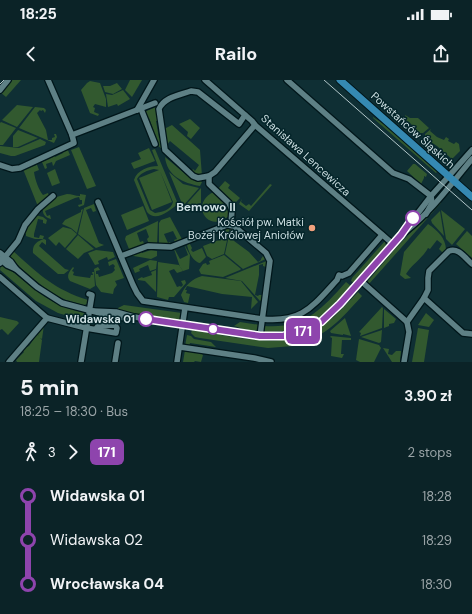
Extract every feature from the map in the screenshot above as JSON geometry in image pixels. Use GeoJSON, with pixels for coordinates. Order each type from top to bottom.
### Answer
{"type":"FeatureCollection","features":[{"type":"Feature","properties":{"kind":"main road","name":"Powstańców Śląskich"},"geometry":{"type":"LineString","coordinates":[[340,80],[472,197]]}},
{"type":"Feature","properties":{"kind":"street"},"geometry":{"type":"LineString","coordinates":[[0,90],[8,80]]}},
{"type":"Feature","properties":{"kind":"street"},"geometry":{"type":"LineString","coordinates":[[0,165],[12,169],[20,168],[74,143],[72,135],[48,80]]}},
{"type":"Feature","properties":{"kind":"street"},"geometry":{"type":"LineString","coordinates":[[139,110],[154,80]]}},
{"type":"Feature","properties":{"kind":"street","name":"Stanisława Lencewicza"},"geometry":{"type":"LineString","coordinates":[[205,80],[393,244]]}},
{"type":"Feature","properties":{"kind":"street"},"geometry":{"type":"LineString","coordinates":[[287,80],[393,173],[410,179],[431,196],[432,203],[426,214]]}},
{"type":"Feature","properties":{"kind":"street"},"geometry":{"type":"LineString","coordinates":[[245,115],[239,124],[198,92],[194,91],[168,100],[160,106],[159,112],[165,150],[193,176],[198,178],[209,176],[216,172],[255,125]]}},
{"type":"Feature","properties":{"kind":"street"},"geometry":{"type":"LineString","coordinates":[[72,135],[155,103]]}},
{"type":"Feature","properties":{"kind":"street"},"geometry":{"type":"LineString","coordinates":[[139,110],[155,144]]}},
{"type":"Feature","properties":{"kind":"street"},"geometry":{"type":"LineString","coordinates":[[401,235],[426,214],[472,150]]}},
{"type":"Feature","properties":{"kind":"street"},"geometry":{"type":"LineString","coordinates":[[0,253],[2,260],[16,269],[37,287],[52,297],[73,307],[91,311],[116,312],[134,317],[260,336],[292,334],[311,328],[331,314],[401,235],[431,196],[472,159]]}},
{"type":"Feature","properties":{"kind":"street"},"geometry":{"type":"LineString","coordinates":[[209,176],[209,184],[227,200],[231,206],[231,224]]}},
{"type":"Feature","properties":{"kind":"street"},"geometry":{"type":"LineString","coordinates":[[2,260],[18,240],[25,225],[38,209],[53,196]]}},
{"type":"Feature","properties":{"kind":"street"},"geometry":{"type":"LineString","coordinates":[[98,202],[137,294],[143,301],[262,319],[278,320],[297,316],[308,310],[337,280],[339,275],[343,276],[349,273],[382,235]]}},
{"type":"Feature","properties":{"kind":"street"},"geometry":{"type":"LineString","coordinates":[[121,256],[148,246],[172,247],[231,224]]}},
{"type":"Feature","properties":{"kind":"street"},"geometry":{"type":"LineString","coordinates":[[231,224],[269,257],[270,269],[260,336]]}},
{"type":"Feature","properties":{"kind":"street"},"geometry":{"type":"LineString","coordinates":[[407,322],[428,290],[428,278],[430,271],[449,251],[452,249],[458,251],[472,264]]}},
{"type":"Feature","properties":{"kind":"street"},"geometry":{"type":"LineString","coordinates":[[0,277],[47,318],[96,330]]}},
{"type":"Feature","properties":{"kind":"street"},"geometry":{"type":"LineString","coordinates":[[361,281],[407,322],[409,332],[404,362]]}},
{"type":"Feature","properties":{"kind":"street"},"geometry":{"type":"LineString","coordinates":[[81,362],[86,328],[91,311],[92,295],[89,294]]}},
{"type":"Feature","properties":{"kind":"street"},"geometry":{"type":"LineString","coordinates":[[424,298],[463,333],[472,334]]}},
{"type":"Feature","properties":{"kind":"street"},"geometry":{"type":"LineString","coordinates":[[177,362],[185,308]]}},
{"type":"Feature","properties":{"kind":"street"},"geometry":{"type":"LineString","coordinates":[[9,362],[47,318]]}},
{"type":"Feature","properties":{"kind":"street"},"geometry":{"type":"LineString","coordinates":[[115,362],[118,343]]}},
{"type":"Feature","properties":{"kind":"street"},"geometry":{"type":"LineString","coordinates":[[180,347],[271,362]]}},
{"type":"Feature","properties":{"kind":"green space"},"geometry":{"type":"Polygon","coordinates":[[[11,80],[21,80],[6,97],[0,92],[11,80]]]}},
{"type":"Feature","properties":{"kind":"green space"},"geometry":{"type":"Polygon","coordinates":[[[130,80],[142,80],[132,97],[125,90],[130,80]]]}},
{"type":"Feature","properties":{"kind":"green space"},"geometry":{"type":"Polygon","coordinates":[[[90,81],[100,83],[106,99],[106,107],[95,104],[93,107],[95,108],[94,112],[99,114],[98,116],[90,113],[81,90],[90,81]]]}},
{"type":"Feature","properties":{"kind":"green space"},"geometry":{"type":"Polygon","coordinates":[[[117,83],[122,89],[113,94],[105,92],[103,86],[110,86],[117,83]]]}},
{"type":"Feature","properties":{"kind":"green space"},"geometry":{"type":"Polygon","coordinates":[[[123,90],[130,99],[118,106],[117,104],[108,107],[106,94],[112,95],[123,90]]]}},
{"type":"Feature","properties":{"kind":"green space"},"geometry":{"type":"Polygon","coordinates":[[[157,103],[159,121],[156,121],[163,150],[157,145],[152,133],[154,132],[149,118],[146,117],[144,112],[156,107],[155,104],[157,103]]]}},
{"type":"Feature","properties":{"kind":"green space"},"geometry":{"type":"Polygon","coordinates":[[[17,105],[33,107],[17,127],[2,120],[17,105]]]}},
{"type":"Feature","properties":{"kind":"green space"},"geometry":{"type":"Polygon","coordinates":[[[35,107],[44,108],[46,110],[45,113],[43,110],[40,110],[37,113],[46,130],[48,140],[52,140],[52,138],[55,137],[54,134],[56,134],[57,137],[54,143],[19,128],[35,107]]]}},
{"type":"Feature","properties":{"kind":"green space"},"geometry":{"type":"Polygon","coordinates":[[[405,115],[410,118],[418,118],[429,128],[423,133],[419,133],[416,131],[416,128],[406,120],[405,115]]]}},
{"type":"Feature","properties":{"kind":"green space"},"geometry":{"type":"Polygon","coordinates":[[[373,117],[388,127],[437,172],[436,173],[373,117]]]}},
{"type":"Feature","properties":{"kind":"green space"},"geometry":{"type":"Polygon","coordinates":[[[190,119],[200,128],[191,139],[187,136],[188,132],[179,124],[190,119]]]}},
{"type":"Feature","properties":{"kind":"green space"},"geometry":{"type":"Polygon","coordinates":[[[1,122],[16,128],[3,145],[0,145],[1,122]]]}},
{"type":"Feature","properties":{"kind":"green space"},"geometry":{"type":"Polygon","coordinates":[[[172,125],[200,150],[202,176],[198,176],[191,172],[193,169],[195,171],[199,165],[170,141],[166,146],[170,150],[168,152],[166,150],[162,130],[172,125]]]}},
{"type":"Feature","properties":{"kind":"green space"},"geometry":{"type":"Polygon","coordinates":[[[431,129],[430,131],[437,137],[444,140],[446,137],[449,139],[448,141],[454,144],[456,142],[459,144],[460,151],[452,159],[425,138],[425,134],[431,129]]]}},
{"type":"Feature","properties":{"kind":"green space"},"geometry":{"type":"Polygon","coordinates":[[[18,130],[38,138],[18,147],[13,147],[13,136],[18,130]]]}},
{"type":"Feature","properties":{"kind":"green space"},"geometry":{"type":"Polygon","coordinates":[[[40,139],[46,142],[45,145],[15,156],[0,153],[0,146],[19,148],[40,139]]]}},
{"type":"Feature","properties":{"kind":"green space"},"geometry":{"type":"Polygon","coordinates":[[[79,147],[96,186],[87,189],[71,150],[79,147]]]}},
{"type":"Feature","properties":{"kind":"green space"},"geometry":{"type":"Polygon","coordinates":[[[67,148],[70,155],[56,161],[53,166],[52,162],[46,164],[47,168],[45,169],[42,162],[53,157],[52,155],[54,154],[55,157],[63,153],[63,150],[67,148]]]}},
{"type":"Feature","properties":{"kind":"green space"},"geometry":{"type":"Polygon","coordinates":[[[149,148],[155,161],[134,169],[131,163],[141,159],[138,153],[149,148]]]}},
{"type":"Feature","properties":{"kind":"green space"},"geometry":{"type":"Polygon","coordinates":[[[155,149],[178,204],[159,216],[151,215],[147,212],[134,180],[144,169],[158,166],[152,150],[155,149]],[[154,169],[142,173],[137,179],[150,210],[155,213],[168,209],[173,202],[160,171],[172,202],[152,210],[139,178],[159,170],[154,169]]]}},
{"type":"Feature","properties":{"kind":"green space"},"geometry":{"type":"Polygon","coordinates":[[[165,157],[189,177],[198,181],[198,179],[202,182],[200,186],[182,181],[172,174],[166,164],[165,157]]]}},
{"type":"Feature","properties":{"kind":"green space"},"geometry":{"type":"Polygon","coordinates":[[[36,162],[39,170],[34,172],[37,185],[43,195],[48,193],[49,196],[39,206],[23,169],[25,167],[26,169],[36,165],[36,162]]]}},
{"type":"Feature","properties":{"kind":"green space"},"geometry":{"type":"Polygon","coordinates":[[[413,164],[427,174],[426,177],[424,176],[421,184],[407,171],[413,164]]]}},
{"type":"Feature","properties":{"kind":"green space"},"geometry":{"type":"Polygon","coordinates":[[[55,169],[60,183],[52,186],[47,173],[55,169]]]}},
{"type":"Feature","properties":{"kind":"green space"},"geometry":{"type":"Polygon","coordinates":[[[169,172],[183,184],[199,188],[183,206],[169,172]]]}},
{"type":"Feature","properties":{"kind":"green space"},"geometry":{"type":"Polygon","coordinates":[[[225,181],[230,185],[228,188],[240,198],[232,206],[217,190],[225,181]]]}},
{"type":"Feature","properties":{"kind":"green space"},"geometry":{"type":"Polygon","coordinates":[[[270,184],[272,185],[249,211],[239,204],[242,199],[241,202],[246,206],[249,204],[251,206],[270,184]]]}},
{"type":"Feature","properties":{"kind":"green space"},"geometry":{"type":"Polygon","coordinates":[[[201,188],[201,203],[183,208],[201,188]]]}},
{"type":"Feature","properties":{"kind":"green space"},"geometry":{"type":"Polygon","coordinates":[[[214,192],[220,196],[229,214],[229,216],[223,220],[216,222],[210,221],[206,217],[203,213],[202,207],[203,201],[207,196],[214,192]]]}},
{"type":"Feature","properties":{"kind":"green space"},"geometry":{"type":"Polygon","coordinates":[[[67,194],[78,196],[80,196],[80,194],[86,195],[84,205],[79,207],[78,205],[82,204],[82,200],[80,200],[79,197],[75,198],[45,211],[47,216],[50,215],[51,219],[45,216],[43,213],[43,207],[53,198],[67,194]]]}},
{"type":"Feature","properties":{"kind":"green space"},"geometry":{"type":"Polygon","coordinates":[[[440,202],[441,203],[368,285],[368,281],[394,250],[440,202]]]}},
{"type":"Feature","properties":{"kind":"green space"},"geometry":{"type":"Polygon","coordinates":[[[94,204],[96,211],[93,212],[91,208],[86,210],[99,243],[104,245],[96,248],[78,234],[84,208],[94,204]]]}},
{"type":"Feature","properties":{"kind":"green space"},"geometry":{"type":"Polygon","coordinates":[[[143,206],[149,221],[127,230],[121,215],[143,206]]]}},
{"type":"Feature","properties":{"kind":"green space"},"geometry":{"type":"Polygon","coordinates":[[[83,209],[77,233],[71,228],[62,224],[65,220],[81,212],[83,209]]]}},
{"type":"Feature","properties":{"kind":"green space"},"geometry":{"type":"Polygon","coordinates":[[[441,210],[465,229],[452,245],[446,239],[441,210]]]}},
{"type":"Feature","properties":{"kind":"green space"},"geometry":{"type":"Polygon","coordinates":[[[440,211],[444,236],[431,220],[440,211]]]}},
{"type":"Feature","properties":{"kind":"green space"},"geometry":{"type":"Polygon","coordinates":[[[35,215],[43,217],[47,220],[46,224],[43,223],[43,220],[38,219],[34,234],[34,237],[39,238],[40,235],[44,236],[43,239],[35,239],[26,236],[23,232],[35,215]]]}},
{"type":"Feature","properties":{"kind":"green space"},"geometry":{"type":"Polygon","coordinates":[[[170,217],[183,241],[176,244],[174,240],[177,239],[173,231],[164,234],[168,243],[170,242],[172,246],[159,245],[159,223],[161,220],[170,217]]]}},
{"type":"Feature","properties":{"kind":"green space"},"geometry":{"type":"Polygon","coordinates":[[[158,221],[157,245],[149,244],[147,239],[149,237],[146,229],[137,233],[140,242],[143,241],[145,246],[128,253],[126,250],[129,249],[125,239],[126,236],[158,221]]]}},
{"type":"Feature","properties":{"kind":"green space"},"geometry":{"type":"Polygon","coordinates":[[[428,224],[443,238],[446,250],[443,253],[439,249],[442,244],[437,240],[430,249],[428,248],[406,274],[411,278],[405,279],[400,275],[404,252],[428,224]]]}},
{"type":"Feature","properties":{"kind":"green space"},"geometry":{"type":"Polygon","coordinates":[[[231,226],[242,234],[240,236],[235,232],[233,235],[231,234],[230,238],[249,252],[258,262],[263,256],[268,258],[243,269],[225,254],[231,226]]]}},
{"type":"Feature","properties":{"kind":"green space"},"geometry":{"type":"Polygon","coordinates":[[[63,227],[71,229],[77,234],[65,248],[59,242],[56,246],[48,238],[63,227]]]}},
{"type":"Feature","properties":{"kind":"green space"},"geometry":{"type":"Polygon","coordinates":[[[230,227],[224,254],[212,259],[207,256],[203,246],[227,237],[227,234],[225,234],[223,230],[222,231],[221,228],[230,227]]]}},
{"type":"Feature","properties":{"kind":"green space"},"geometry":{"type":"Polygon","coordinates":[[[467,231],[472,236],[472,258],[456,244],[467,231]]]}},
{"type":"Feature","properties":{"kind":"green space"},"geometry":{"type":"Polygon","coordinates":[[[78,235],[94,249],[84,253],[78,259],[66,249],[78,235]]]}},
{"type":"Feature","properties":{"kind":"green space"},"geometry":{"type":"Polygon","coordinates":[[[44,239],[46,240],[46,245],[42,242],[39,246],[65,269],[69,270],[64,274],[58,274],[33,253],[33,248],[36,244],[44,239]]]}},
{"type":"Feature","properties":{"kind":"green space"},"geometry":{"type":"Polygon","coordinates":[[[385,241],[386,247],[354,283],[351,281],[352,278],[385,241]]]}},
{"type":"Feature","properties":{"kind":"green space"},"geometry":{"type":"Polygon","coordinates":[[[189,242],[193,252],[202,248],[206,257],[200,263],[195,260],[189,252],[187,243],[189,242]]]}},
{"type":"Feature","properties":{"kind":"green space"},"geometry":{"type":"Polygon","coordinates":[[[184,244],[190,255],[189,269],[183,271],[180,267],[174,248],[180,259],[188,255],[184,244]]]}},
{"type":"Feature","properties":{"kind":"green space"},"geometry":{"type":"Polygon","coordinates":[[[96,250],[113,252],[115,257],[108,260],[107,257],[98,261],[99,264],[95,265],[88,253],[96,250]]]}},
{"type":"Feature","properties":{"kind":"green space"},"geometry":{"type":"Polygon","coordinates":[[[151,250],[157,251],[157,256],[151,259],[128,255],[141,251],[142,253],[151,250]]]}},
{"type":"Feature","properties":{"kind":"green space"},"geometry":{"type":"Polygon","coordinates":[[[13,251],[39,274],[56,286],[88,300],[87,304],[84,305],[66,300],[44,287],[10,258],[10,254],[13,251]]]}},
{"type":"Feature","properties":{"kind":"green space"},"geometry":{"type":"Polygon","coordinates":[[[224,255],[241,269],[223,277],[201,274],[199,270],[203,264],[210,264],[209,261],[224,255]]]}},
{"type":"Feature","properties":{"kind":"green space"},"geometry":{"type":"Polygon","coordinates":[[[116,259],[124,278],[115,281],[117,285],[113,294],[101,292],[96,285],[94,269],[98,267],[100,270],[96,271],[96,274],[98,274],[99,277],[112,273],[115,270],[115,266],[113,264],[109,266],[108,262],[116,259]]]}},
{"type":"Feature","properties":{"kind":"green space"},"geometry":{"type":"Polygon","coordinates":[[[150,260],[157,261],[156,269],[150,271],[148,265],[139,269],[140,271],[135,273],[133,268],[150,260]]]}},
{"type":"Feature","properties":{"kind":"green space"},"geometry":{"type":"Polygon","coordinates":[[[269,260],[268,270],[266,270],[266,267],[263,266],[263,264],[259,265],[259,275],[255,295],[262,295],[262,292],[265,293],[264,298],[260,301],[242,281],[225,278],[269,260]]]}},
{"type":"Feature","properties":{"kind":"green space"},"geometry":{"type":"Polygon","coordinates":[[[158,262],[179,265],[183,271],[177,273],[174,269],[169,271],[177,287],[181,287],[183,285],[181,281],[185,280],[186,283],[174,297],[169,297],[168,300],[157,297],[158,262]]]}},
{"type":"Feature","properties":{"kind":"green space"},"geometry":{"type":"Polygon","coordinates":[[[1,265],[4,265],[50,300],[71,310],[84,313],[85,321],[58,313],[36,301],[0,270],[1,265]]]}},
{"type":"Feature","properties":{"kind":"green space"},"geometry":{"type":"Polygon","coordinates":[[[73,267],[73,275],[76,276],[90,278],[91,275],[93,275],[92,272],[94,272],[95,286],[90,289],[70,281],[68,276],[73,267]]]}},
{"type":"Feature","properties":{"kind":"green space"},"geometry":{"type":"Polygon","coordinates":[[[156,270],[156,292],[145,281],[138,279],[152,275],[151,272],[156,270]]]}},
{"type":"Feature","properties":{"kind":"green space"},"geometry":{"type":"Polygon","coordinates":[[[202,276],[241,281],[258,302],[251,309],[252,297],[222,294],[187,286],[185,290],[187,290],[186,293],[190,294],[188,303],[184,302],[181,295],[187,285],[202,276]]]}},
{"type":"Feature","properties":{"kind":"green space"},"geometry":{"type":"Polygon","coordinates":[[[346,282],[351,286],[342,297],[314,321],[304,326],[292,329],[265,332],[264,326],[290,324],[311,316],[320,309],[346,282]]]}},
{"type":"Feature","properties":{"kind":"green space"},"geometry":{"type":"Polygon","coordinates":[[[358,292],[362,296],[333,326],[317,336],[296,345],[296,338],[315,330],[330,320],[358,292]]]}},
{"type":"Feature","properties":{"kind":"green space"},"geometry":{"type":"Polygon","coordinates":[[[124,305],[182,313],[181,318],[178,320],[118,311],[118,308],[124,305]]]}},
{"type":"Feature","properties":{"kind":"green space"},"geometry":{"type":"Polygon","coordinates":[[[382,307],[382,328],[360,336],[361,333],[359,332],[382,307]]]}},
{"type":"Feature","properties":{"kind":"green space"},"geometry":{"type":"Polygon","coordinates":[[[384,309],[396,319],[394,323],[389,324],[389,326],[384,328],[384,309]]]}},
{"type":"Feature","properties":{"kind":"green space"},"geometry":{"type":"Polygon","coordinates":[[[426,313],[434,320],[429,327],[418,325],[426,313]]]}},
{"type":"Feature","properties":{"kind":"green space"},"geometry":{"type":"Polygon","coordinates":[[[0,317],[17,321],[19,323],[8,335],[2,329],[0,330],[0,317]]]}},
{"type":"Feature","properties":{"kind":"green space"},"geometry":{"type":"Polygon","coordinates":[[[345,318],[351,336],[331,333],[330,331],[345,318]]]}},
{"type":"Feature","properties":{"kind":"green space"},"geometry":{"type":"Polygon","coordinates":[[[240,322],[260,325],[259,329],[249,330],[234,326],[240,322]]]}},
{"type":"Feature","properties":{"kind":"green space"},"geometry":{"type":"Polygon","coordinates":[[[44,325],[42,339],[40,338],[42,340],[39,362],[17,362],[16,360],[24,352],[22,350],[25,346],[29,346],[37,334],[39,336],[37,333],[44,325]]]}},
{"type":"Feature","properties":{"kind":"green space"},"geometry":{"type":"Polygon","coordinates":[[[418,328],[429,330],[424,362],[412,362],[418,328]]]}},
{"type":"Feature","properties":{"kind":"green space"},"geometry":{"type":"Polygon","coordinates":[[[192,330],[254,340],[291,339],[293,346],[268,348],[200,338],[195,337],[191,333],[192,330]]]}},
{"type":"Feature","properties":{"kind":"green space"},"geometry":{"type":"Polygon","coordinates":[[[382,330],[381,342],[379,343],[361,337],[382,330]]]}},
{"type":"Feature","properties":{"kind":"green space"},"geometry":{"type":"Polygon","coordinates":[[[187,335],[194,339],[211,342],[216,347],[190,343],[189,347],[185,346],[187,335]]]}},
{"type":"Feature","properties":{"kind":"green space"},"geometry":{"type":"Polygon","coordinates":[[[331,336],[351,338],[351,340],[342,340],[341,354],[344,354],[342,358],[331,356],[331,336]]]}},
{"type":"Feature","properties":{"kind":"green space"},"geometry":{"type":"Polygon","coordinates":[[[359,339],[379,345],[381,348],[374,362],[360,362],[356,360],[359,339]]]}},
{"type":"Feature","properties":{"kind":"green space"},"geometry":{"type":"Polygon","coordinates":[[[383,348],[389,349],[388,354],[392,355],[396,351],[401,351],[400,362],[392,362],[383,348]]]}},
{"type":"Feature","properties":{"kind":"green space"},"geometry":{"type":"Polygon","coordinates":[[[185,350],[201,353],[203,355],[201,362],[183,362],[185,350]]]}},
{"type":"Feature","properties":{"kind":"tram line"},"geometry":{"type":"LineString","coordinates":[[0,84],[4,80]]}},
{"type":"Feature","properties":{"kind":"tram line"},"geometry":{"type":"LineString","coordinates":[[324,80],[472,210]]}},
{"type":"Feature","properties":{"kind":"bus line","name":"171"},"geometry":{"type":"LineString","coordinates":[[146,319],[260,336],[283,336],[311,328],[331,314],[401,235],[413,218]]}},
{"type":"Feature","properties":{"kind":"place","name":"Kościół pw. Matki Bożej Królowej Aniołów"},"geometry":{"type":"Point","coordinates":[312,228]}},
{"type":"Feature","properties":{"kind":"place","name":"Widawska 01"},"geometry":{"type":"Point","coordinates":[146,319]}},
{"type":"Feature","properties":{"kind":"district","name":"Bemowo II"},"geometry":{"type":"Point","coordinates":[206,207]}}]}
